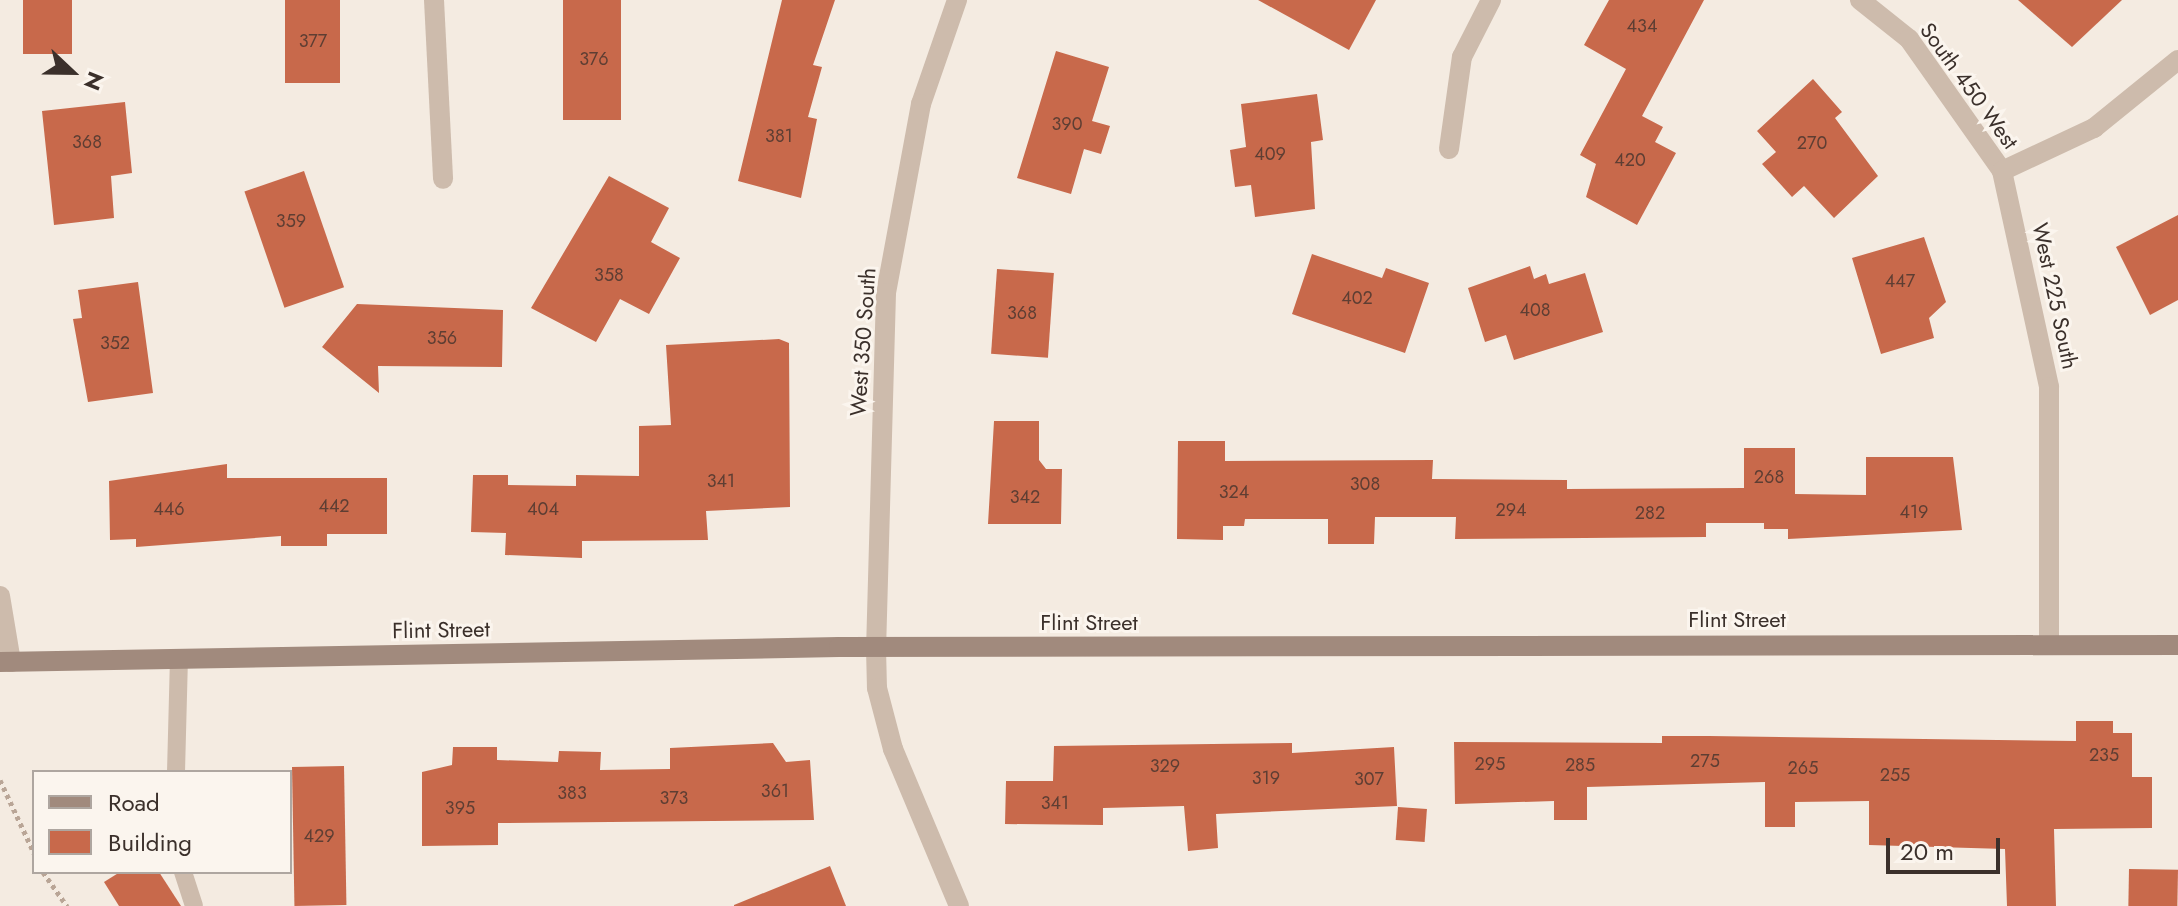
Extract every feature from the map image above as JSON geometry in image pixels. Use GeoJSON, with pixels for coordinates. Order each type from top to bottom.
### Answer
{"type":"FeatureCollection","features":[{"type":"Feature","properties":{"kind":"street"},"geometry":{"type":"LineString","coordinates":[[434,0],[443,179]]}},
{"type":"Feature","properties":{"kind":"street","name":"West 350 South"},"geometry":{"type":"LineString","coordinates":[[957,0],[921,104],[886,293],[876,648],[893,749],[959,906]]}},
{"type":"Feature","properties":{"kind":"street"},"geometry":{"type":"LineString","coordinates":[[1449,149],[1462,57],[1491,0]]}},
{"type":"Feature","properties":{"kind":"street","name":"South 450 West"},"geometry":{"type":"LineString","coordinates":[[1860,0],[1909,39],[2002,171]]}},
{"type":"Feature","properties":{"kind":"street"},"geometry":{"type":"LineString","coordinates":[[2002,171],[2094,128],[2178,60]]}},
{"type":"Feature","properties":{"kind":"street","name":"West 225 South"},"geometry":{"type":"LineString","coordinates":[[2002,171],[2049,387],[2049,643]]}},
{"type":"Feature","properties":{"kind":"street"},"geometry":{"type":"LineString","coordinates":[[0,596],[6,662]]}},
{"type":"Feature","properties":{"kind":"street","name":"Flint Street"},"geometry":{"type":"LineString","coordinates":[[6,662],[876,648],[2178,645]]}},
{"type":"Feature","properties":{"kind":"lane"},"geometry":{"type":"LineString","coordinates":[[176,770],[179,658]]}},
{"type":"Feature","properties":{"kind":"lane"},"geometry":{"type":"LineString","coordinates":[[184,874],[194,905]]}},
{"type":"Feature","properties":{"kind":"path"},"geometry":{"type":"LineString","coordinates":[[0,780],[32,849]]}},
{"type":"Feature","properties":{"kind":"path"},"geometry":{"type":"LineString","coordinates":[[44,874],[67,906]]}},
{"type":"Feature","properties":{"kind":"building"},"geometry":{"type":"Polygon","coordinates":[[[23,0],[72,0],[72,54],[23,54],[23,0]]]}},
{"type":"Feature","properties":{"kind":"building"},"geometry":{"type":"Polygon","coordinates":[[[285,0],[340,0],[340,83],[285,83],[285,0]]]}},
{"type":"Feature","properties":{"kind":"building"},"geometry":{"type":"Polygon","coordinates":[[[563,0],[621,0],[621,120],[563,120],[563,0]]]}},
{"type":"Feature","properties":{"kind":"building"},"geometry":{"type":"Polygon","coordinates":[[[782,0],[835,0],[813,65],[822,67],[808,117],[817,119],[801,198],[738,181],[782,0]]]}},
{"type":"Feature","properties":{"kind":"building"},"geometry":{"type":"Polygon","coordinates":[[[1258,0],[1376,0],[1349,50],[1258,0]]]}},
{"type":"Feature","properties":{"kind":"building"},"geometry":{"type":"Polygon","coordinates":[[[1609,0],[1704,0],[1642,116],[1663,127],[1655,142],[1676,153],[1637,225],[1586,197],[1596,164],[1580,155],[1626,69],[1584,45],[1609,0]]]}},
{"type":"Feature","properties":{"kind":"building"},"geometry":{"type":"Polygon","coordinates":[[[2018,0],[2122,0],[2072,47],[2018,0]]]}},
{"type":"Feature","properties":{"kind":"building"},"geometry":{"type":"Polygon","coordinates":[[[1056,51],[1109,67],[1092,121],[1110,126],[1101,154],[1084,149],[1071,194],[1017,178],[1056,51]]]}},
{"type":"Feature","properties":{"kind":"building"},"geometry":{"type":"Polygon","coordinates":[[[1813,79],[1842,112],[1835,118],[1878,176],[1834,218],[1804,186],[1792,197],[1762,164],[1776,152],[1757,131],[1813,79]]]}},
{"type":"Feature","properties":{"kind":"building"},"geometry":{"type":"Polygon","coordinates":[[[1317,94],[1323,140],[1311,142],[1315,209],[1255,217],[1251,185],[1235,187],[1230,150],[1246,147],[1241,104],[1317,94]]]}},
{"type":"Feature","properties":{"kind":"building"},"geometry":{"type":"Polygon","coordinates":[[[125,102],[132,173],[111,176],[114,218],[54,225],[42,111],[125,102]]]}},
{"type":"Feature","properties":{"kind":"building"},"geometry":{"type":"Polygon","coordinates":[[[304,171],[344,287],[284,308],[244,192],[304,171]]]}},
{"type":"Feature","properties":{"kind":"building"},"geometry":{"type":"Polygon","coordinates":[[[609,176],[669,208],[651,242],[680,258],[649,314],[620,299],[596,342],[531,308],[609,176]]]}},
{"type":"Feature","properties":{"kind":"building"},"geometry":{"type":"Polygon","coordinates":[[[2178,215],[2178,300],[2150,315],[2116,247],[2178,215]]]}},
{"type":"Feature","properties":{"kind":"building"},"geometry":{"type":"Polygon","coordinates":[[[1924,237],[1946,302],[1929,318],[1934,338],[1881,354],[1852,258],[1924,237]]]}},
{"type":"Feature","properties":{"kind":"building"},"geometry":{"type":"Polygon","coordinates":[[[1312,254],[1382,278],[1386,268],[1429,283],[1405,353],[1292,314],[1312,254]]]}},
{"type":"Feature","properties":{"kind":"building"},"geometry":{"type":"Polygon","coordinates":[[[1530,266],[1534,279],[1546,274],[1549,284],[1585,273],[1603,332],[1514,360],[1506,335],[1485,342],[1468,288],[1530,266]]]}},
{"type":"Feature","properties":{"kind":"building"},"geometry":{"type":"Polygon","coordinates":[[[997,269],[1054,273],[1048,358],[991,354],[997,269]]]}},
{"type":"Feature","properties":{"kind":"building"},"geometry":{"type":"Polygon","coordinates":[[[138,282],[153,393],[88,402],[73,319],[82,318],[78,290],[138,282]]]}},
{"type":"Feature","properties":{"kind":"building"},"geometry":{"type":"Polygon","coordinates":[[[357,304],[503,310],[502,367],[378,366],[379,393],[322,347],[357,304]]]}},
{"type":"Feature","properties":{"kind":"building"},"geometry":{"type":"Polygon","coordinates":[[[779,339],[789,343],[790,507],[706,511],[708,540],[582,541],[582,558],[505,555],[506,533],[471,532],[473,475],[508,475],[508,485],[576,486],[576,475],[639,476],[639,426],[671,425],[666,345],[779,339]]]}},
{"type":"Feature","properties":{"kind":"building"},"geometry":{"type":"Polygon","coordinates":[[[994,421],[1039,421],[1039,460],[1046,469],[1062,469],[1061,524],[988,524],[994,421]]]}},
{"type":"Feature","properties":{"kind":"building"},"geometry":{"type":"Polygon","coordinates":[[[1178,441],[1225,441],[1225,461],[1433,460],[1432,479],[1567,480],[1567,489],[1744,488],[1744,448],[1795,448],[1795,494],[1866,495],[1866,457],[1953,457],[1962,530],[1788,539],[1788,529],[1764,529],[1764,523],[1706,523],[1706,537],[1455,539],[1456,517],[1375,517],[1374,544],[1328,544],[1328,519],[1245,519],[1244,526],[1223,526],[1223,540],[1177,539],[1178,441]]]}},
{"type":"Feature","properties":{"kind":"building"},"geometry":{"type":"Polygon","coordinates":[[[227,464],[227,478],[387,478],[387,534],[327,534],[327,546],[281,546],[281,536],[136,547],[136,539],[110,540],[109,481],[227,464]]]}},
{"type":"Feature","properties":{"kind":"building"},"geometry":{"type":"Polygon","coordinates":[[[2076,721],[2113,721],[2113,733],[2132,733],[2132,777],[2152,777],[2152,828],[2054,829],[2056,906],[2007,906],[2005,849],[1869,845],[1869,801],[1795,802],[1795,827],[1765,827],[1765,782],[1587,787],[1587,820],[1554,820],[1554,801],[1455,804],[1454,742],[1662,743],[1662,736],[2076,741],[2076,721]]]}},
{"type":"Feature","properties":{"kind":"building"},"geometry":{"type":"Polygon","coordinates":[[[773,743],[786,762],[810,760],[814,820],[498,823],[498,845],[422,846],[422,772],[452,765],[453,747],[497,747],[497,760],[558,762],[559,751],[601,752],[600,770],[670,769],[670,748],[773,743]]]}},
{"type":"Feature","properties":{"kind":"building"},"geometry":{"type":"Polygon","coordinates":[[[1292,743],[1292,753],[1394,747],[1397,806],[1216,814],[1218,848],[1188,851],[1184,806],[1103,808],[1103,825],[1005,824],[1006,781],[1053,781],[1054,746],[1292,743]]]}},
{"type":"Feature","properties":{"kind":"building"},"geometry":{"type":"Polygon","coordinates":[[[344,766],[346,905],[294,906],[292,767],[344,766]]]}},
{"type":"Feature","properties":{"kind":"building"},"geometry":{"type":"Polygon","coordinates":[[[1398,807],[1427,809],[1425,842],[1396,840],[1398,807]]]}},
{"type":"Feature","properties":{"kind":"building"},"geometry":{"type":"Polygon","coordinates":[[[830,866],[846,906],[734,906],[734,905],[830,866]]]}},
{"type":"Feature","properties":{"kind":"building"},"geometry":{"type":"Polygon","coordinates":[[[2129,869],[2178,870],[2177,906],[2128,906],[2129,869]]]}},
{"type":"Feature","properties":{"kind":"building"},"geometry":{"type":"Polygon","coordinates":[[[117,874],[160,874],[181,906],[119,906],[104,882],[117,874]]]}}]}
